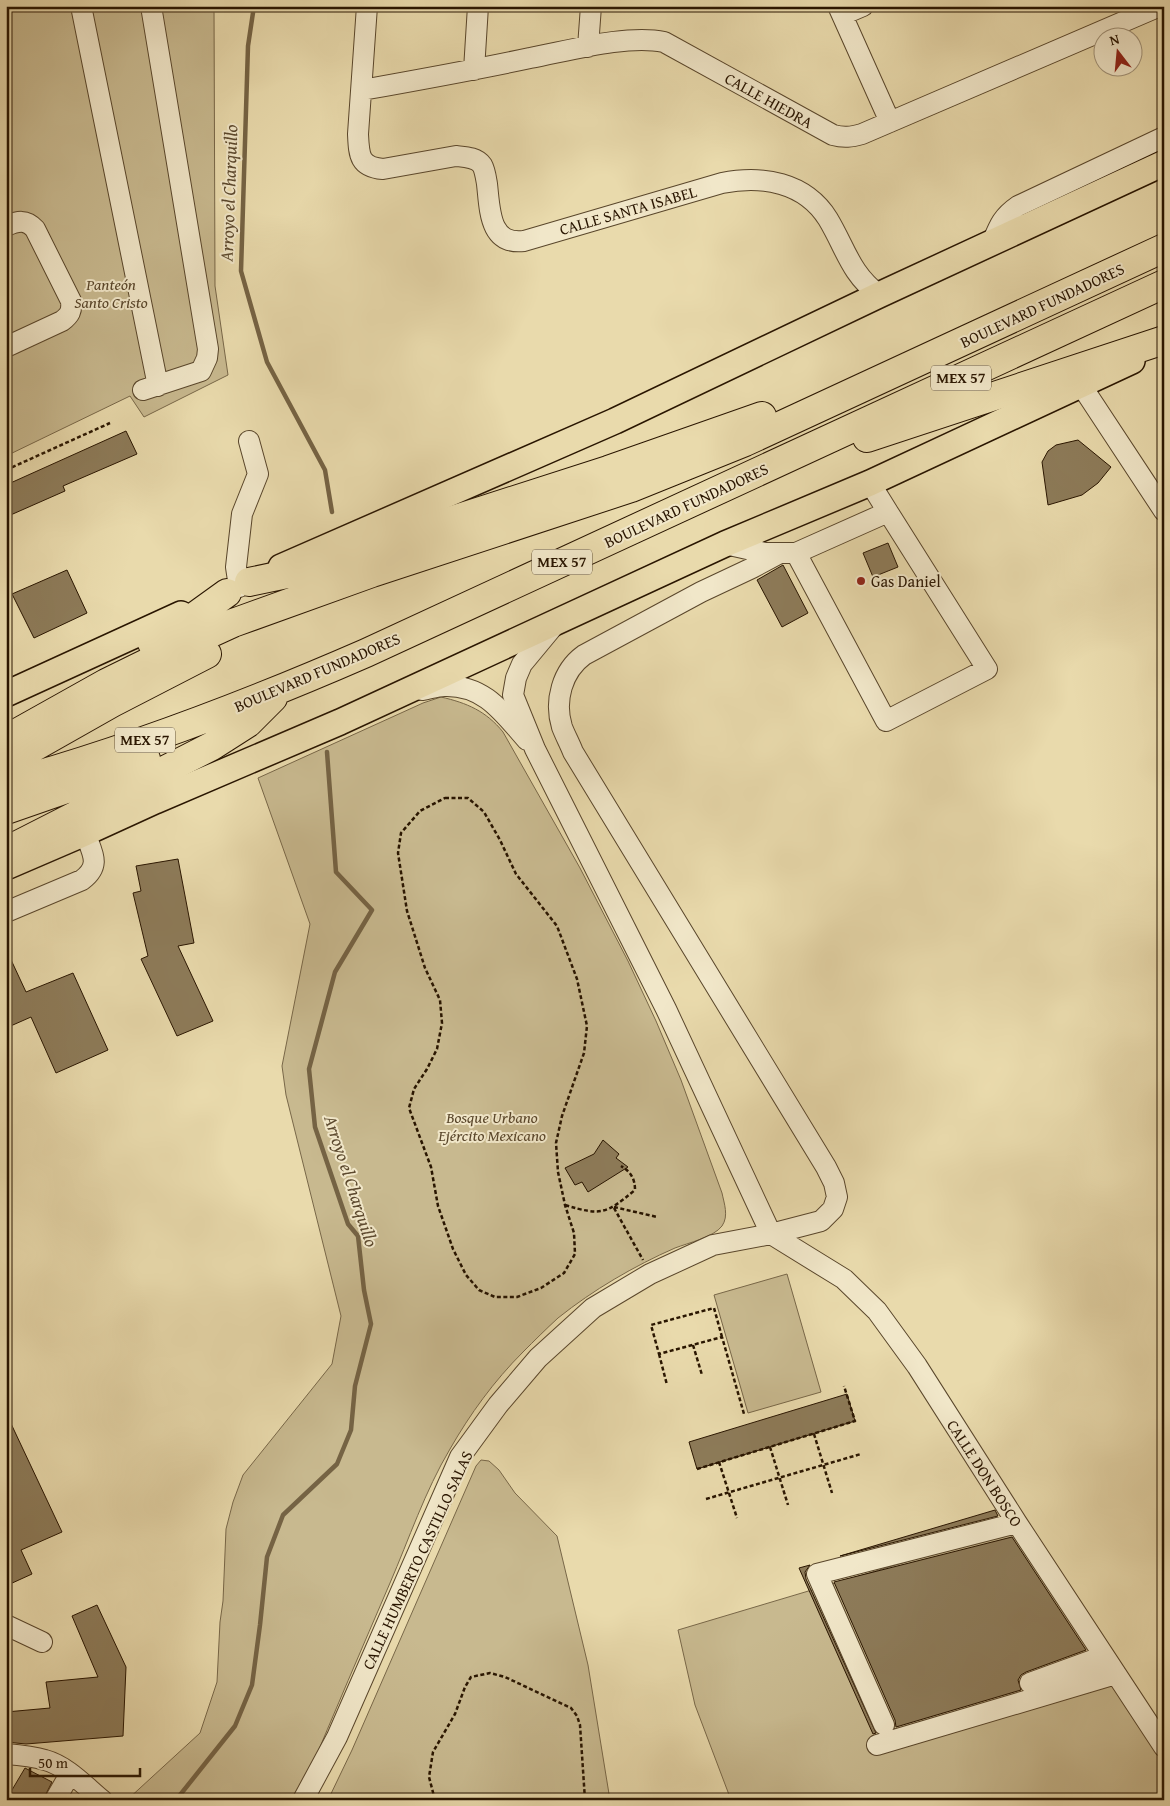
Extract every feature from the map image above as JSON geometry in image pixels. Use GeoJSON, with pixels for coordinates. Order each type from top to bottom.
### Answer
{"type":"FeatureCollection","features":[{"type":"Feature","properties":{"kind":"highway"},"geometry":{"type":"LineString","coordinates":[[1110,273],[1164,232]]}},
{"type":"Feature","properties":{"kind":"highway","name":"BOULEVARD FUNDADORES"},"geometry":{"type":"LineString","coordinates":[[365,552],[675,448],[947,350],[1164,248]]}},
{"type":"Feature","properties":{"kind":"highway","name":"BOULEVARD FUNDADORES"},"geometry":{"type":"LineString","coordinates":[[6,784],[61,769],[128,747],[281,690],[366,653],[1164,284]]}},
{"type":"Feature","properties":{"kind":"highway"},"geometry":{"type":"LineString","coordinates":[[758,472],[819,454],[1164,340]]}},
{"type":"Feature","properties":{"kind":"highway"},"geometry":{"type":"LineString","coordinates":[[6,723],[184,624],[239,587],[303,564],[365,552]]}},
{"type":"Feature","properties":{"kind":"highway"},"geometry":{"type":"LineString","coordinates":[[6,739],[106,683],[163,654],[233,623],[365,552]]}},
{"type":"Feature","properties":{"kind":"highway"},"geometry":{"type":"LineString","coordinates":[[6,763],[157,679],[365,552]]}},
{"type":"Feature","properties":{"kind":"highway"},"geometry":{"type":"LineString","coordinates":[[6,825],[109,786],[187,751],[215,736],[281,690]]}},
{"type":"Feature","properties":{"kind":"highway"},"geometry":{"type":"LineString","coordinates":[[6,851],[212,746],[248,722],[281,690]]}},
{"type":"Feature","properties":{"kind":"highway"},"geometry":{"type":"LineString","coordinates":[[6,810],[98,778],[238,719]]}},
{"type":"Feature","properties":{"kind":"main road"},"geometry":{"type":"LineString","coordinates":[[365,552],[615,421],[879,295],[1164,164]]}},
{"type":"Feature","properties":{"kind":"main road"},"geometry":{"type":"LineString","coordinates":[[6,867],[155,800],[340,722],[725,544],[870,484],[1164,346]]}},
{"type":"Feature","properties":{"kind":"main road"},"geometry":{"type":"LineString","coordinates":[[6,694],[239,587]]}},
{"type":"Feature","properties":{"kind":"street"},"geometry":{"type":"LineString","coordinates":[[81,6],[151,388],[200,371],[207,358],[208,350],[151,6]]}},
{"type":"Feature","properties":{"kind":"street"},"geometry":{"type":"LineString","coordinates":[[362,90],[367,6]]}},
{"type":"Feature","properties":{"kind":"street"},"geometry":{"type":"LineString","coordinates":[[474,70],[478,6]]}},
{"type":"Feature","properties":{"kind":"street"},"geometry":{"type":"LineString","coordinates":[[588,47],[591,6]]}},
{"type":"Feature","properties":{"kind":"street"},"geometry":{"type":"LineString","coordinates":[[863,6],[840,11],[890,122]]}},
{"type":"Feature","properties":{"kind":"street","name":"CALLE HIEDRA"},"geometry":{"type":"LineString","coordinates":[[362,90],[638,39],[664,42],[833,135],[843,138],[862,134],[1160,6]]}},
{"type":"Feature","properties":{"kind":"street","name":"CALLE SANTA ISABEL"},"geometry":{"type":"LineString","coordinates":[[362,90],[358,134],[361,158],[366,165],[383,169],[456,156],[476,160],[482,165],[485,173],[492,219],[503,239],[513,242],[524,241],[722,183],[763,180],[782,184],[802,192],[815,203],[827,218],[862,280],[879,295]]}},
{"type":"Feature","properties":{"kind":"street"},"geometry":{"type":"LineString","coordinates":[[992,243],[1001,221],[1007,213],[1018,206],[1164,138]]}},
{"type":"Feature","properties":{"kind":"street"},"geometry":{"type":"LineString","coordinates":[[6,226],[25,221],[30,223],[71,301],[71,310],[70,315],[62,321],[6,347]]}},
{"type":"Feature","properties":{"kind":"street"},"geometry":{"type":"LineString","coordinates":[[1081,385],[1164,511]]}},
{"type":"Feature","properties":{"kind":"street"},"geometry":{"type":"LineString","coordinates":[[239,587],[236,568],[241,522],[246,502],[258,474],[249,441]]}},
{"type":"Feature","properties":{"kind":"street"},"geometry":{"type":"LineString","coordinates":[[725,544],[765,553],[788,553],[886,721],[987,669],[870,484]]}},
{"type":"Feature","properties":{"kind":"street","name":"CALLE HUMBERTO CASTILLO SALAS"},"geometry":{"type":"LineString","coordinates":[[303,1800],[338,1737],[460,1457],[498,1405],[538,1358],[593,1308],[650,1274],[714,1245],[770,1234],[821,1221],[833,1209],[837,1197],[834,1183],[573,752],[562,726],[559,709],[565,678],[572,665],[584,655],[701,592],[752,568],[888,512]]}},
{"type":"Feature","properties":{"kind":"street"},"geometry":{"type":"LineString","coordinates":[[557,623],[522,664],[516,678],[513,695],[535,749],[666,1009],[770,1234]]}},
{"type":"Feature","properties":{"kind":"street"},"geometry":{"type":"LineString","coordinates":[[400,695],[443,686],[459,687],[483,695],[496,705],[535,749]]}},
{"type":"Feature","properties":{"kind":"street"},"geometry":{"type":"LineString","coordinates":[[6,912],[82,880],[90,874],[95,860],[85,833]]}},
{"type":"Feature","properties":{"kind":"street","name":"CALLE DON BOSCO"},"geometry":{"type":"LineString","coordinates":[[770,1234],[844,1279],[877,1312],[917,1366],[1164,1747]]}},
{"type":"Feature","properties":{"kind":"street"},"geometry":{"type":"LineString","coordinates":[[884,1724],[817,1574],[1017,1523]]}},
{"type":"Feature","properties":{"kind":"street"},"geometry":{"type":"LineString","coordinates":[[6,1625],[42,1642]]}},
{"type":"Feature","properties":{"kind":"street"},"geometry":{"type":"LineString","coordinates":[[1030,1683],[1104,1656]]}},
{"type":"Feature","properties":{"kind":"street"},"geometry":{"type":"LineString","coordinates":[[877,1745],[1116,1674]]}},
{"type":"Feature","properties":{"kind":"street"},"geometry":{"type":"LineString","coordinates":[[6,1754],[31,1756],[47,1760],[70,1774],[92,1796]]}},
{"type":"Feature","properties":{"kind":"street"},"geometry":{"type":"LineString","coordinates":[[55,1800],[70,1774]]}},
{"type":"Feature","properties":{"kind":"path"},"geometry":{"type":"LineString","coordinates":[[6,470],[110,423]]}},
{"type":"Feature","properties":{"kind":"path"},"geometry":{"type":"LineString","coordinates":[[445,798],[468,798],[484,812],[516,874],[557,926],[577,979],[587,1026],[584,1053],[562,1116],[556,1143],[558,1172],[565,1205],[574,1232],[575,1254],[564,1273],[541,1288],[517,1297],[494,1297],[480,1290],[466,1275],[453,1249],[438,1206],[431,1167],[409,1108],[414,1089],[437,1049],[442,1023],[440,1000],[425,968],[407,911],[398,853],[401,834],[420,811],[445,798]]}},
{"type":"Feature","properties":{"kind":"path"},"geometry":{"type":"LineString","coordinates":[[565,1205],[591,1213],[614,1207],[635,1190],[634,1179],[627,1169],[621,1166]]}},
{"type":"Feature","properties":{"kind":"path"},"geometry":{"type":"LineString","coordinates":[[614,1207],[657,1217]]}},
{"type":"Feature","properties":{"kind":"path"},"geometry":{"type":"LineString","coordinates":[[614,1207],[650,1274]]}},
{"type":"Feature","properties":{"kind":"path"},"geometry":{"type":"LineString","coordinates":[[667,1385],[651,1325],[714,1308],[744,1414]]}},
{"type":"Feature","properties":{"kind":"path"},"geometry":{"type":"LineString","coordinates":[[659,1354],[722,1337]]}},
{"type":"Feature","properties":{"kind":"path"},"geometry":{"type":"LineString","coordinates":[[693,1345],[702,1375]]}},
{"type":"Feature","properties":{"kind":"path"},"geometry":{"type":"LineString","coordinates":[[697,1469],[855,1422],[844,1386]]}},
{"type":"Feature","properties":{"kind":"path"},"geometry":{"type":"LineString","coordinates":[[814,1434],[832,1493]]}},
{"type":"Feature","properties":{"kind":"path"},"geometry":{"type":"LineString","coordinates":[[770,1447],[788,1505]]}},
{"type":"Feature","properties":{"kind":"path"},"geometry":{"type":"LineString","coordinates":[[706,1500],[861,1454]]}},
{"type":"Feature","properties":{"kind":"path"},"geometry":{"type":"LineString","coordinates":[[719,1462],[737,1518]]}},
{"type":"Feature","properties":{"kind":"path"},"geometry":{"type":"LineString","coordinates":[[434,1800],[429,1777],[433,1752],[455,1714],[465,1687],[471,1678],[479,1674],[490,1673],[505,1677],[571,1708],[578,1716],[585,1800]]}},
{"type":"Feature","properties":{"kind":"green space","name":"Panteón Santo Cristo"},"geometry":{"type":"Polygon","coordinates":[[[6,6],[214,6],[215,286],[228,375],[144,417],[130,396],[6,456],[6,6]]]}},
{"type":"Feature","properties":{"kind":"green space","name":"Bosque Urbano Ejército Mexicano"},"geometry":{"type":"Polygon","coordinates":[[[441,697],[459,702],[483,713],[503,732],[580,868],[628,961],[681,1080],[722,1193],[725,1210],[724,1222],[713,1233],[675,1248],[614,1279],[571,1308],[523,1352],[483,1398],[458,1436],[433,1481],[307,1778],[294,1800],[127,1800],[200,1733],[217,1682],[226,1529],[233,1502],[243,1475],[332,1364],[341,1316],[286,1095],[282,1066],[310,924],[258,778],[423,703],[441,697]]]}},
{"type":"Feature","properties":{"kind":"green space"},"geometry":{"type":"Polygon","coordinates":[[[787,1274],[821,1392],[748,1413],[714,1295],[787,1274]]]}},
{"type":"Feature","properties":{"kind":"green space"},"geometry":{"type":"Polygon","coordinates":[[[481,1460],[489,1461],[499,1470],[515,1493],[557,1536],[588,1665],[610,1800],[328,1800],[352,1750],[476,1466],[481,1460]]]}},
{"type":"Feature","properties":{"kind":"green space"},"geometry":{"type":"Polygon","coordinates":[[[1016,1529],[1164,1754],[1164,1800],[731,1800],[695,1705],[678,1630],[1016,1529]]]}},
{"type":"Feature","properties":{"kind":"building"},"geometry":{"type":"Polygon","coordinates":[[[126,431],[137,454],[63,486],[65,491],[6,517],[6,485],[126,431]]]}},
{"type":"Feature","properties":{"kind":"building"},"geometry":{"type":"Polygon","coordinates":[[[1078,440],[1111,467],[1098,483],[1082,495],[1048,505],[1042,462],[1048,451],[1056,445],[1078,440]]]}},
{"type":"Feature","properties":{"kind":"building"},"geometry":{"type":"Polygon","coordinates":[[[888,543],[898,567],[873,577],[863,553],[888,543]]]}},
{"type":"Feature","properties":{"kind":"building"},"geometry":{"type":"Polygon","coordinates":[[[783,565],[808,613],[782,627],[757,580],[783,565]]]}},
{"type":"Feature","properties":{"kind":"building"},"geometry":{"type":"Polygon","coordinates":[[[67,570],[87,613],[34,638],[12,594],[67,570]]]}},
{"type":"Feature","properties":{"kind":"building"},"geometry":{"type":"Polygon","coordinates":[[[178,859],[194,943],[178,946],[213,1021],[177,1036],[141,959],[148,956],[133,893],[141,891],[136,866],[178,859]]]}},
{"type":"Feature","properties":{"kind":"building"},"geometry":{"type":"Polygon","coordinates":[[[6,949],[26,992],[73,973],[108,1050],[56,1073],[31,1017],[6,1028],[6,949]]]}},
{"type":"Feature","properties":{"kind":"building"},"geometry":{"type":"Polygon","coordinates":[[[603,1140],[619,1154],[616,1158],[628,1167],[588,1192],[582,1182],[575,1185],[565,1168],[594,1154],[603,1140]]]}},
{"type":"Feature","properties":{"kind":"building"},"geometry":{"type":"Polygon","coordinates":[[[847,1394],[855,1421],[697,1469],[689,1442],[847,1394]]]}},
{"type":"Feature","properties":{"kind":"building"},"geometry":{"type":"Polygon","coordinates":[[[6,1413],[62,1532],[21,1550],[32,1574],[10,1584],[6,1575],[6,1413]]]}},
{"type":"Feature","properties":{"kind":"building"},"geometry":{"type":"Polygon","coordinates":[[[995,1510],[998,1516],[840,1556],[995,1510]]]}},
{"type":"Feature","properties":{"kind":"building"},"geometry":{"type":"Polygon","coordinates":[[[1012,1537],[1086,1650],[1021,1675],[1018,1680],[1021,1690],[896,1727],[895,1720],[834,1582],[1012,1537]]]}},
{"type":"Feature","properties":{"kind":"building"},"geometry":{"type":"Polygon","coordinates":[[[810,1565],[805,1572],[806,1579],[876,1733],[873,1734],[799,1568],[810,1565]]]}},
{"type":"Feature","properties":{"kind":"building"},"geometry":{"type":"Polygon","coordinates":[[[97,1605],[126,1667],[123,1736],[26,1744],[6,1742],[6,1712],[50,1708],[46,1682],[98,1677],[72,1616],[97,1605]]]}},
{"type":"Feature","properties":{"kind":"building"},"geometry":{"type":"Polygon","coordinates":[[[25,1768],[52,1782],[43,1800],[6,1800],[25,1768]]]}},
{"type":"Feature","properties":{"kind":"waterway","name":"Arroyo el Charquillo"},"geometry":{"type":"LineString","coordinates":[[254,6],[248,46],[241,271],[267,362],[325,470],[332,512]]}},
{"type":"Feature","properties":{"kind":"waterway","name":"Arroyo el Charquillo"},"geometry":{"type":"LineString","coordinates":[[176,1800],[235,1726],[252,1685],[267,1557],[283,1515],[337,1464],[351,1430],[355,1386],[371,1324],[364,1290],[358,1236],[348,1224],[315,1127],[309,1069],[335,972],[372,910],[336,872],[327,752]]}},
{"type":"Feature","properties":{"kind":"place","name":"Gas Daniel"},"geometry":{"type":"Point","coordinates":[861,581]}}]}
